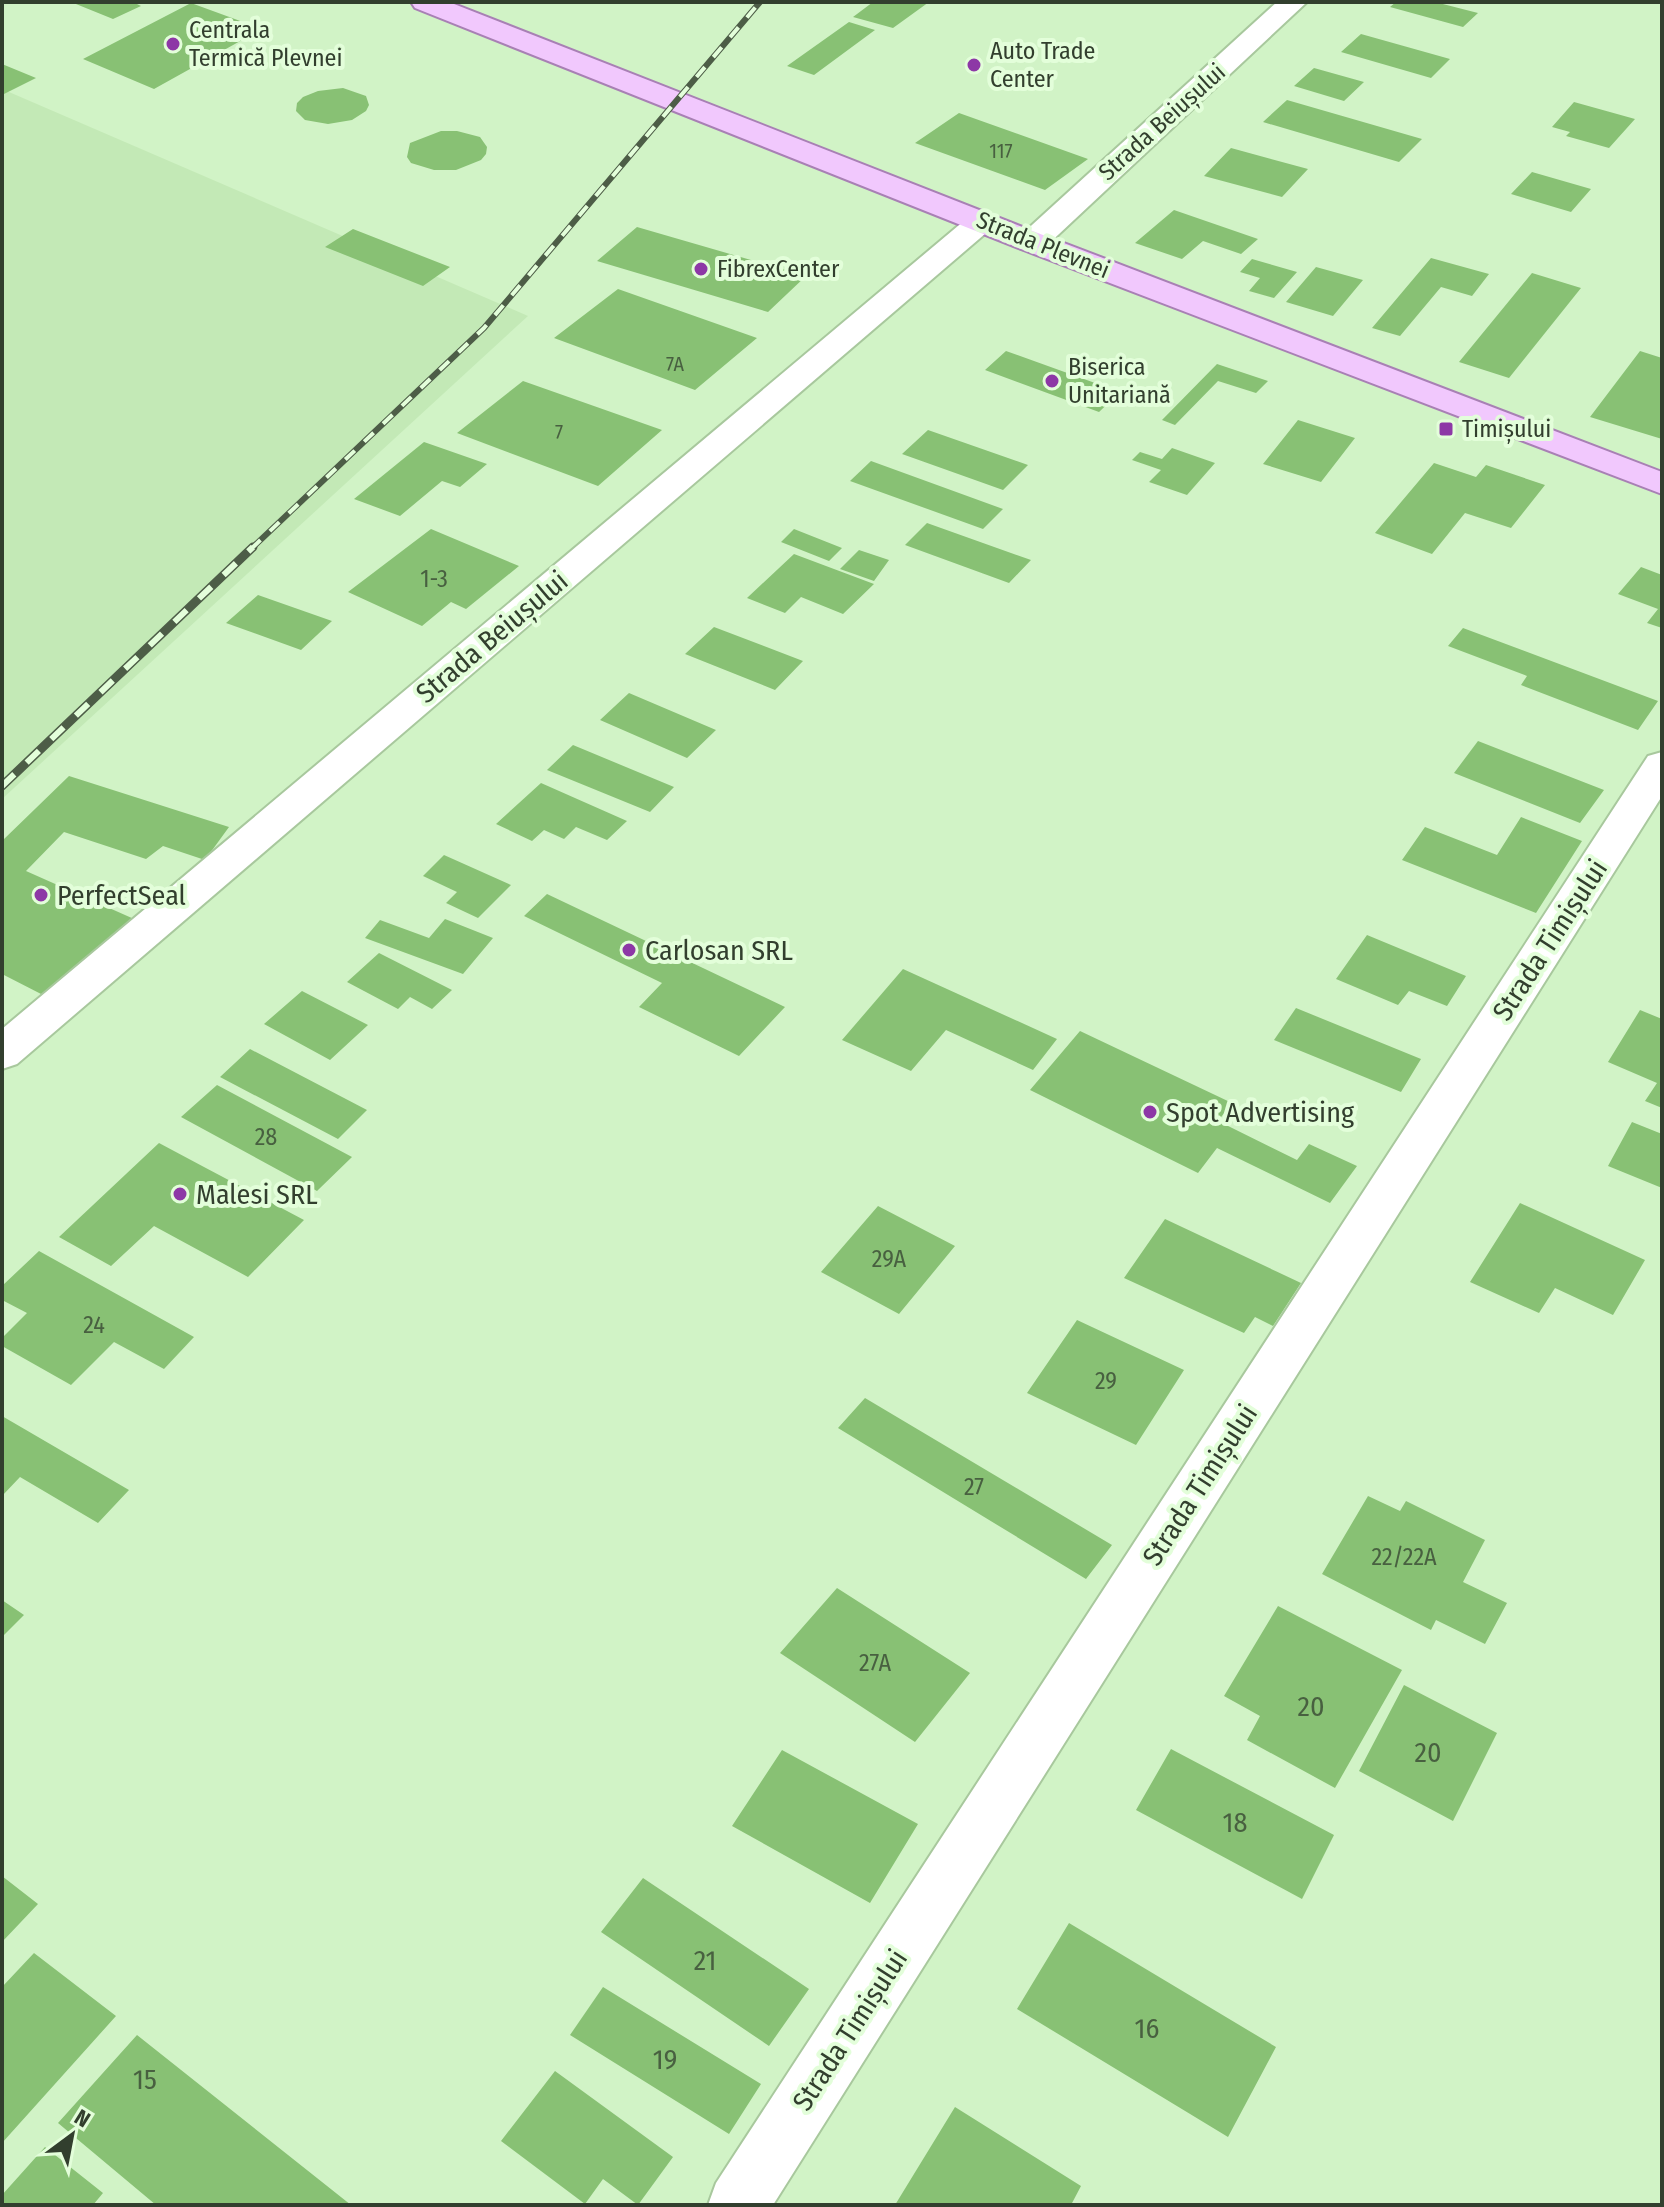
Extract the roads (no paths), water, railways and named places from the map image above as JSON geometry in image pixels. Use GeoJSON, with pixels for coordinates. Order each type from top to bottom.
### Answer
{"type":"FeatureCollection","features":[{"type":"Feature","properties":{"kind":"main road","name":"Strada Plevnei"},"geometry":{"type":"LineString","coordinates":[[425,2],[1032,242],[1662,484]]}},
{"type":"Feature","properties":{"kind":"street","name":"Strada Beiușului"},"geometry":{"type":"LineString","coordinates":[[1032,242],[1293,2]]}},
{"type":"Feature","properties":{"kind":"street","name":"Strada Beiușului"},"geometry":{"type":"LineString","coordinates":[[2,1053],[982,221]]}},
{"type":"Feature","properties":{"kind":"street","name":"Strada Timișului"},"geometry":{"type":"LineString","coordinates":[[738,2205],[1662,765]]}},
{"type":"Feature","properties":{"kind":"railway"},"geometry":{"type":"LineString","coordinates":[[251,549],[484,328],[760,2]]}},
{"type":"Feature","properties":{"kind":"railway"},"geometry":{"type":"LineString","coordinates":[[2,786],[253,547]]}},
{"type":"Feature","properties":{"kind":"place","name":"Centrala Termică Plevnei"},"geometry":{"type":"Point","coordinates":[173,44]}},
{"type":"Feature","properties":{"kind":"place","name":"Auto Trade Center"},"geometry":{"type":"Point","coordinates":[974,65]}},
{"type":"Feature","properties":{"kind":"place","name":"FibrexCenter"},"geometry":{"type":"Point","coordinates":[701,269]}},
{"type":"Feature","properties":{"kind":"place","name":"Biserica Unitariană"},"geometry":{"type":"Point","coordinates":[1052,381]}},
{"type":"Feature","properties":{"kind":"place","name":"Timișului"},"geometry":{"type":"Point","coordinates":[1446,429]}},
{"type":"Feature","properties":{"kind":"place","name":"PerfectSeal"},"geometry":{"type":"Point","coordinates":[41,895]}},
{"type":"Feature","properties":{"kind":"place","name":"Carlosan SRL"},"geometry":{"type":"Point","coordinates":[629,950]}},
{"type":"Feature","properties":{"kind":"place","name":"Spot Advertising"},"geometry":{"type":"Point","coordinates":[1150,1112]}},
{"type":"Feature","properties":{"kind":"place","name":"Malesi SRL"},"geometry":{"type":"Point","coordinates":[180,1194]}}]}
